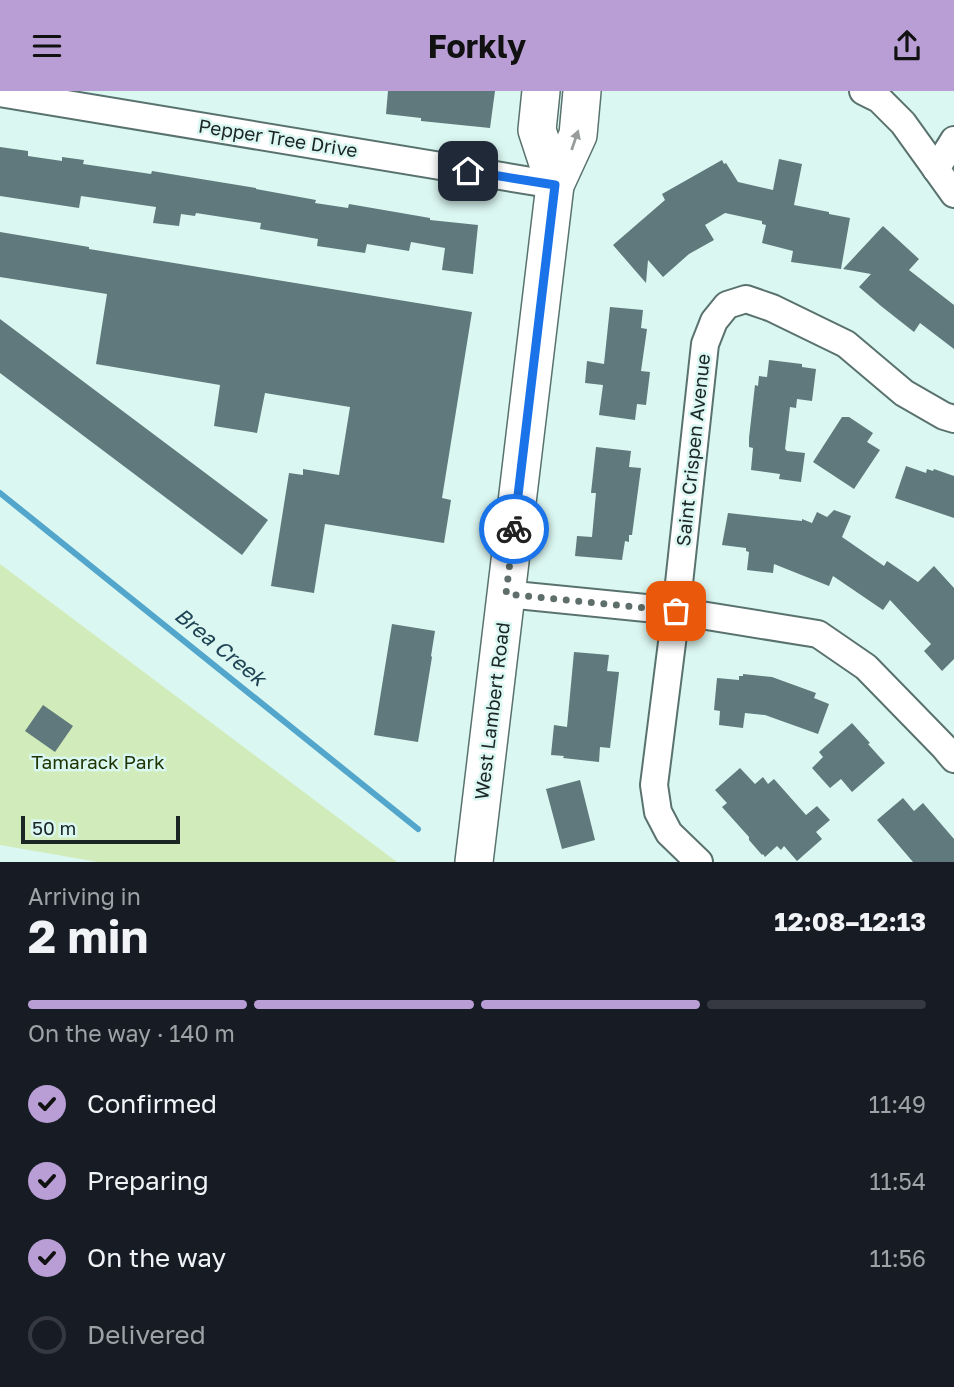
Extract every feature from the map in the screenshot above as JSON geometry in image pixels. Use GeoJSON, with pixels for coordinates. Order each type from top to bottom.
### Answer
{"type":"FeatureCollection","features":[{"type":"Feature","properties":{"kind":"main road","name":"West Lambert Road"},"geometry":{"type":"LineString","coordinates":[[541,91],[537,130],[555,185]]}},
{"type":"Feature","properties":{"kind":"main road","name":"West Lambert Road"},"geometry":{"type":"LineString","coordinates":[[474,862],[555,185],[578,135],[582,91]]}},
{"type":"Feature","properties":{"kind":"street"},"geometry":{"type":"LineString","coordinates":[[863,91],[879,99],[904,123],[954,194]]}},
{"type":"Feature","properties":{"kind":"street","name":"Pepper Tree Drive"},"geometry":{"type":"LineString","coordinates":[[0,93],[555,185]]}},
{"type":"Feature","properties":{"kind":"street"},"geometry":{"type":"LineString","coordinates":[[936,169],[954,140]]}},
{"type":"Feature","properties":{"kind":"street","name":"Saint Crispen Avenue"},"geometry":{"type":"LineString","coordinates":[[699,862],[669,833],[658,812],[654,785],[705,344],[714,321],[727,306],[746,299],[772,308],[846,344],[904,393],[954,419]]}},
{"type":"Feature","properties":{"kind":"street"},"geometry":{"type":"LineString","coordinates":[[506,594],[676,611],[818,634],[866,667],[954,759]]}},
{"type":"Feature","properties":{"kind":"green space","name":"Tamarack Park"},"geometry":{"type":"Polygon","coordinates":[[[0,564],[397,862],[98,862],[0,845],[0,564]]]}},
{"type":"Feature","properties":{"kind":"building"},"geometry":{"type":"Polygon","coordinates":[[[388,91],[495,91],[490,128],[421,121],[421,118],[386,114],[388,91]]]}},
{"type":"Feature","properties":{"kind":"building"},"geometry":{"type":"Polygon","coordinates":[[[0,147],[28,151],[28,156],[62,161],[62,157],[84,160],[83,164],[151,174],[152,171],[256,188],[316,200],[315,203],[348,208],[349,204],[430,220],[478,225],[473,274],[442,270],[445,248],[411,242],[409,251],[367,244],[365,253],[317,246],[318,239],[260,229],[261,223],[196,213],[195,216],[181,214],[179,226],[153,223],[156,207],[81,196],[79,208],[0,196],[0,147]]]}},
{"type":"Feature","properties":{"kind":"building"},"geometry":{"type":"Polygon","coordinates":[[[779,159],[802,164],[794,205],[850,218],[841,269],[791,262],[793,251],[762,243],[766,225],[762,224],[762,221],[725,213],[705,225],[714,240],[689,254],[663,277],[648,260],[646,283],[613,245],[665,200],[662,194],[722,160],[738,182],[773,190],[779,159]]]}},
{"type":"Feature","properties":{"kind":"building"},"geometry":{"type":"Polygon","coordinates":[[[883,226],[919,259],[909,270],[954,305],[954,349],[920,323],[914,332],[859,287],[871,274],[843,269],[883,226]]]}},
{"type":"Feature","properties":{"kind":"building"},"geometry":{"type":"Polygon","coordinates":[[[0,232],[472,312],[442,498],[451,500],[444,543],[325,524],[314,593],[271,586],[289,473],[303,475],[303,469],[339,475],[350,407],[265,393],[257,433],[214,426],[220,385],[96,364],[107,294],[0,277],[0,232]]]}},
{"type":"Feature","properties":{"kind":"building"},"geometry":{"type":"Polygon","coordinates":[[[610,307],[643,310],[641,328],[647,329],[641,371],[650,372],[646,405],[637,404],[635,420],[599,415],[603,385],[585,383],[587,361],[604,364],[610,307]]]}},
{"type":"Feature","properties":{"kind":"building"},"geometry":{"type":"Polygon","coordinates":[[[0,319],[268,520],[242,555],[0,373],[0,319]]]}},
{"type":"Feature","properties":{"kind":"building"},"geometry":{"type":"Polygon","coordinates":[[[769,360],[802,364],[802,367],[816,369],[812,401],[797,399],[796,408],[790,407],[785,449],[805,453],[801,482],[779,479],[780,474],[751,470],[753,448],[749,447],[749,438],[755,385],[758,386],[759,376],[767,377],[769,360]]]}},
{"type":"Feature","properties":{"kind":"building"},"geometry":{"type":"Polygon","coordinates":[[[842,417],[849,417],[873,433],[867,442],[880,450],[854,489],[813,462],[842,417]]]}},
{"type":"Feature","properties":{"kind":"building"},"geometry":{"type":"Polygon","coordinates":[[[596,447],[631,451],[629,467],[641,468],[632,535],[629,535],[629,542],[625,541],[622,560],[575,556],[577,536],[592,537],[596,493],[591,493],[596,447]]]}},
{"type":"Feature","properties":{"kind":"building"},"geometry":{"type":"Polygon","coordinates":[[[906,466],[926,473],[927,469],[934,469],[954,476],[954,518],[895,498],[906,466]]]}},
{"type":"Feature","properties":{"kind":"building"},"geometry":{"type":"Polygon","coordinates":[[[834,510],[851,516],[842,537],[884,566],[887,561],[918,582],[934,566],[954,588],[954,659],[942,671],[924,651],[931,644],[890,600],[883,610],[833,576],[829,586],[774,564],[773,573],[747,570],[749,552],[746,548],[722,545],[728,513],[802,519],[812,523],[817,512],[827,517],[834,510]]]}},
{"type":"Feature","properties":{"kind":"building"},"geometry":{"type":"Polygon","coordinates":[[[392,624],[435,631],[418,742],[374,735],[392,624]]]}},
{"type":"Feature","properties":{"kind":"building"},"geometry":{"type":"Polygon","coordinates":[[[574,652],[609,655],[607,671],[619,672],[610,748],[600,747],[599,762],[551,755],[554,725],[567,727],[574,652]]]}},
{"type":"Feature","properties":{"kind":"building"},"geometry":{"type":"Polygon","coordinates":[[[743,674],[772,677],[816,693],[814,698],[829,704],[818,734],[765,715],[745,713],[743,728],[719,725],[720,711],[714,710],[717,678],[739,680],[739,676],[743,674]]]}},
{"type":"Feature","properties":{"kind":"building"},"geometry":{"type":"Polygon","coordinates":[[[43,705],[73,726],[55,752],[25,731],[43,705]]]}},
{"type":"Feature","properties":{"kind":"building"},"geometry":{"type":"Polygon","coordinates":[[[852,723],[885,763],[852,792],[841,779],[830,788],[812,768],[823,757],[819,752],[852,723]]]}},
{"type":"Feature","properties":{"kind":"building"},"geometry":{"type":"Polygon","coordinates":[[[740,768],[755,784],[763,777],[768,784],[774,779],[806,815],[817,806],[830,820],[816,832],[822,839],[797,861],[784,846],[781,850],[777,846],[765,857],[762,855],[722,807],[727,803],[715,790],[740,768]]]}},
{"type":"Feature","properties":{"kind":"building"},"geometry":{"type":"Polygon","coordinates":[[[580,780],[595,840],[562,849],[546,789],[580,780]]]}},
{"type":"Feature","properties":{"kind":"building"},"geometry":{"type":"Polygon","coordinates":[[[903,798],[914,811],[923,803],[954,839],[954,862],[913,862],[877,820],[903,798]]]}},
{"type":"Feature","properties":{"kind":"waterway","name":"Brea Creek"},"geometry":{"type":"LineString","coordinates":[[0,493],[418,829]]}},
{"type":"Feature","properties":{"kind":"way so far"},"geometry":{"type":"LineString","coordinates":[[514,529],[506,594],[676,611]]}},
{"type":"Feature","properties":{"kind":"route"},"geometry":{"type":"LineString","coordinates":[[468,171],[555,185],[514,529]]}}]}
